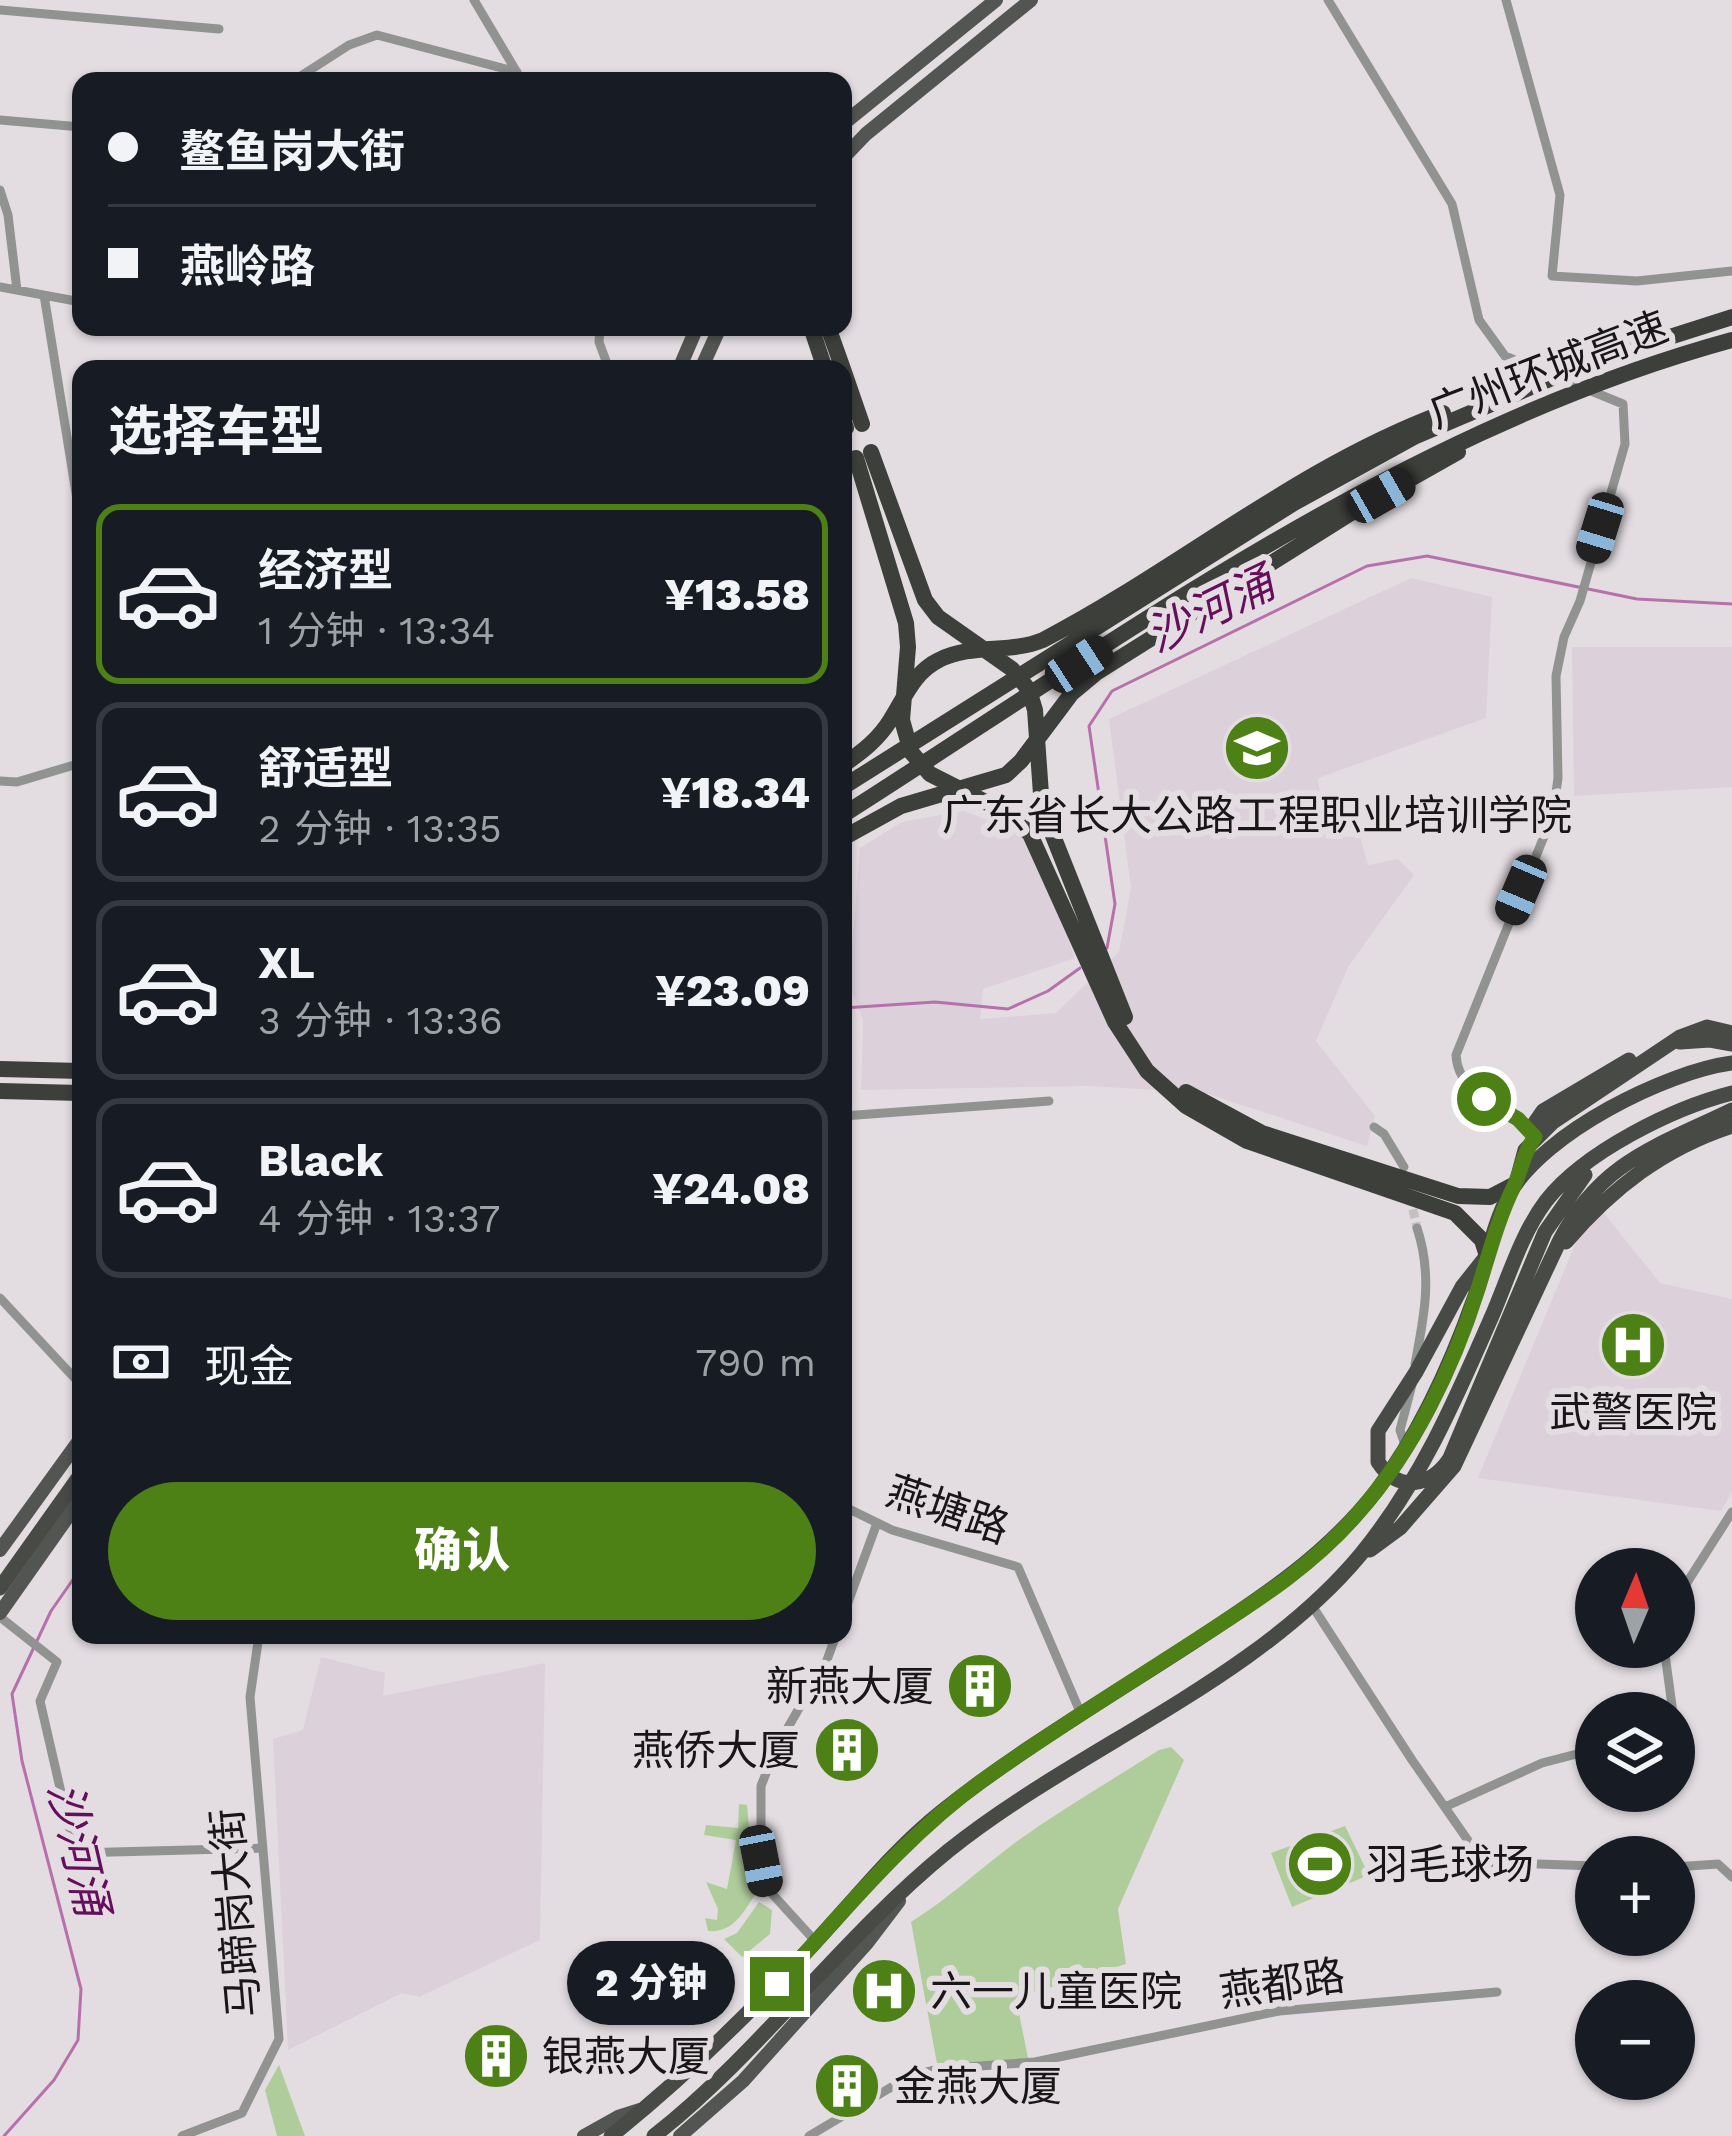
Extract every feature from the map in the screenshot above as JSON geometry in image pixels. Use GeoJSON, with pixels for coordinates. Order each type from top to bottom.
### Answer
{"type":"FeatureCollection","features":[{"type":"Feature","properties":{"kind":"highway","name":"广州环城高速"},"geometry":{"type":"LineString","coordinates":[[852,781],[1294,503],[1443,424],[1586,364],[1732,317]]}},
{"type":"Feature","properties":{"kind":"highway","name":"广州环城高速"},"geometry":{"type":"LineString","coordinates":[[852,808],[1306,521],[1446,446],[1582,389],[1732,340]]}},
{"type":"Feature","properties":{"kind":"highway"},"geometry":{"type":"LineString","coordinates":[[903,696],[933,663],[951,655],[1033,644],[1061,630],[1299,483],[1382,438],[1586,364]]}},
{"type":"Feature","properties":{"kind":"highway"},"geometry":{"type":"LineString","coordinates":[[852,833],[917,800],[1000,778],[1021,761],[1061,707],[1096,674],[1359,508],[1582,389]]}},
{"type":"Feature","properties":{"kind":"highway"},"geometry":{"type":"LineString","coordinates":[[896,720],[908,647],[904,613],[864,455],[925,600],[938,617],[996,652],[1022,679],[1035,710],[1039,791],[1051,835],[1116,998],[1154,1063],[1187,1094],[1226,1117],[1456,1213],[1482,1240],[1487,1256]]}},
{"type":"Feature","properties":{"kind":"highway"},"geometry":{"type":"LineString","coordinates":[[908,647],[896,720],[914,758],[937,778],[968,788],[1009,814],[1036,843],[1090,970],[1140,1062],[1174,1097],[1209,1121],[1263,1148],[1458,1196],[1490,1197],[1515,1184],[1581,1126],[1616,1104],[1677,1077],[1732,1063]]}},
{"type":"Feature","properties":{"kind":"highway"},"geometry":{"type":"LineString","coordinates":[[852,759],[896,720],[914,680]]}},
{"type":"Feature","properties":{"kind":"highway"},"geometry":{"type":"LineString","coordinates":[[1039,791],[1046,740],[1061,707]]}},
{"type":"Feature","properties":{"kind":"highway"},"geometry":{"type":"LineString","coordinates":[[1021,761],[1034,737],[1035,710]]}},
{"type":"Feature","properties":{"kind":"highway"},"geometry":{"type":"LineString","coordinates":[[917,800],[960,799],[1009,814]]}},
{"type":"Feature","properties":{"kind":"highway"},"geometry":{"type":"LineString","coordinates":[[611,2136],[746,2016],[918,1831],[986,1778],[1310,1562],[1361,1511],[1406,1448],[1442,1379],[1526,1150],[1535,1137],[1681,1037],[1707,1027],[1732,1033]]}},
{"type":"Feature","properties":{"kind":"highway"},"geometry":{"type":"LineString","coordinates":[[1535,1137],[1534,1124],[1543,1111],[1638,1054],[1690,1041],[1732,1044]]}},
{"type":"Feature","properties":{"kind":"highway"},"geometry":{"type":"LineString","coordinates":[[0,1069],[72,1071]]}},
{"type":"Feature","properties":{"kind":"highway"},"geometry":{"type":"LineString","coordinates":[[0,1091],[72,1094]]}},
{"type":"Feature","properties":{"kind":"highway"},"geometry":{"type":"LineString","coordinates":[[654,2136],[700,2097],[852,1937],[949,1851],[1203,1684],[1311,1604],[1358,1557],[1401,1501],[1437,1441],[1538,1214],[1561,1186],[1664,1116],[1732,1093]]}},
{"type":"Feature","properties":{"kind":"highway"},"geometry":{"type":"LineString","coordinates":[[1358,1557],[1400,1528],[1454,1466],[1580,1207],[1642,1152],[1732,1110]]}},
{"type":"Feature","properties":{"kind":"highway"},"geometry":{"type":"LineString","coordinates":[[1550,1264],[1587,1218],[1630,1178],[1680,1145],[1732,1126]]}},
{"type":"Feature","properties":{"kind":"highway"},"geometry":{"type":"LineString","coordinates":[[1487,1256],[1472,1270],[1375,1441],[1383,1470],[1408,1484],[1427,1480],[1450,1458],[1556,1212],[1605,1153]]}},
{"type":"Feature","properties":{"kind":"highway"},"geometry":{"type":"LineString","coordinates":[[0,1588],[72,1498]]}},
{"type":"Feature","properties":{"kind":"main road"},"geometry":{"type":"LineString","coordinates":[[852,117],[996,0]]}},
{"type":"Feature","properties":{"kind":"main road"},"geometry":{"type":"LineString","coordinates":[[852,150],[1031,0]]}},
{"type":"Feature","properties":{"kind":"main road"},"geometry":{"type":"LineString","coordinates":[[704,360],[715,336]]}},
{"type":"Feature","properties":{"kind":"main road"},"geometry":{"type":"LineString","coordinates":[[707,352],[723,336]]}},
{"type":"Feature","properties":{"kind":"main road"},"geometry":{"type":"LineString","coordinates":[[0,1550],[72,1450]]}},
{"type":"Feature","properties":{"kind":"main road"},"geometry":{"type":"LineString","coordinates":[[0,1615],[72,1499]]}},
{"type":"Feature","properties":{"kind":"main road"},"geometry":{"type":"LineString","coordinates":[[680,2136],[743,2081],[867,1943],[905,1892]]}},
{"type":"Feature","properties":{"kind":"main road"},"geometry":{"type":"LineString","coordinates":[[584,2136],[618,2117],[645,2109]]}},
{"type":"Feature","properties":{"kind":"street"},"geometry":{"type":"LineString","coordinates":[[474,0],[517,72]]}},
{"type":"Feature","properties":{"kind":"street"},"geometry":{"type":"LineString","coordinates":[[1328,0],[1452,203],[1479,320],[1505,356],[1623,404],[1624,444],[1556,676],[1557,794],[1548,830],[1456,1055],[1457,1070],[1469,1088],[1518,1119],[1535,1137]]}},
{"type":"Feature","properties":{"kind":"street"},"geometry":{"type":"LineString","coordinates":[[1506,0],[1560,195],[1552,276],[1615,282],[1732,272]]}},
{"type":"Feature","properties":{"kind":"street"},"geometry":{"type":"LineString","coordinates":[[0,10],[219,29]]}},
{"type":"Feature","properties":{"kind":"street"},"geometry":{"type":"LineString","coordinates":[[307,72],[349,45],[377,35],[505,72]]}},
{"type":"Feature","properties":{"kind":"street"},"geometry":{"type":"LineString","coordinates":[[0,120],[72,126]]}},
{"type":"Feature","properties":{"kind":"street"},"geometry":{"type":"LineString","coordinates":[[0,190],[12,238],[17,290]]}},
{"type":"Feature","properties":{"kind":"street"},"geometry":{"type":"LineString","coordinates":[[0,287],[72,300]]}},
{"type":"Feature","properties":{"kind":"street"},"geometry":{"type":"LineString","coordinates":[[44,295],[72,468]]}},
{"type":"Feature","properties":{"kind":"street"},"geometry":{"type":"LineString","coordinates":[[0,781],[17,782],[72,766]]}},
{"type":"Feature","properties":{"kind":"street"},"geometry":{"type":"LineString","coordinates":[[852,1115],[1048,1101]]}},
{"type":"Feature","properties":{"kind":"street"},"geometry":{"type":"LineString","coordinates":[[1374,1127],[1384,1134],[1404,1167]]}},
{"type":"Feature","properties":{"kind":"street"},"geometry":{"type":"LineString","coordinates":[[1406,1448],[1400,1430],[1427,1310],[1417,1228]]}},
{"type":"Feature","properties":{"kind":"street"},"geometry":{"type":"LineString","coordinates":[[0,1298],[72,1375]]}},
{"type":"Feature","properties":{"kind":"street","name":"燕塘路"},"geometry":{"type":"LineString","coordinates":[[852,1510],[877,1523],[1018,1568],[1081,1714]]}},
{"type":"Feature","properties":{"kind":"street"},"geometry":{"type":"LineString","coordinates":[[1695,1570],[1732,1512]]}},
{"type":"Feature","properties":{"kind":"street"},"geometry":{"type":"LineString","coordinates":[[852,1591],[877,1523]]}},
{"type":"Feature","properties":{"kind":"street"},"geometry":{"type":"LineString","coordinates":[[1311,1604],[1483,1862],[1575,1865]]}},
{"type":"Feature","properties":{"kind":"street"},"geometry":{"type":"LineString","coordinates":[[0,1615],[16,1634],[57,1662],[40,1701],[75,1853],[263,1849]]}},
{"type":"Feature","properties":{"kind":"street","name":"马蹄岗大街"},"geometry":{"type":"LineString","coordinates":[[182,2136],[242,2113],[280,2038],[250,1697],[258,1644]]}},
{"type":"Feature","properties":{"kind":"street"},"geometry":{"type":"LineString","coordinates":[[816,1942],[766,1887],[761,1861],[761,1786],[776,1748],[833,1644]]}},
{"type":"Feature","properties":{"kind":"street"},"geometry":{"type":"LineString","coordinates":[[1447,1806],[1542,1762],[1575,1754]]}},
{"type":"Feature","properties":{"kind":"street"},"geometry":{"type":"LineString","coordinates":[[1695,1866],[1718,1864],[1732,1877]]}},
{"type":"Feature","properties":{"kind":"street","name":"燕都路"},"geometry":{"type":"LineString","coordinates":[[809,2136],[910,2076],[938,2069],[1035,2062],[1280,2012],[1497,1992]]}},
{"type":"Feature","properties":{"kind":"shaded area"},"geometry":{"type":"Polygon","coordinates":[[[1411,578],[1492,597],[1486,718],[1318,778],[1326,839],[1360,836],[1368,865],[1398,859],[1414,875],[1348,967],[1316,1041],[1375,1116],[1367,1146],[1205,1093],[1089,1086],[861,1090],[863,1020],[852,992],[860,848],[902,822],[964,811],[1022,833],[1056,904],[1075,958],[983,989],[980,1019],[1056,1013],[1119,952],[1131,888],[1109,719],[1411,578]]]}},
{"type":"Feature","properties":{"kind":"shaded area"},"geometry":{"type":"Polygon","coordinates":[[[1572,647],[1732,647],[1732,787],[1574,796],[1572,647]]]}},
{"type":"Feature","properties":{"kind":"shaded area","name":"武警医院"},"geometry":{"type":"Polygon","coordinates":[[[1602,1211],[1660,1283],[1732,1299],[1732,1492],[1721,1511],[1478,1478],[1576,1242],[1602,1211]]]}},
{"type":"Feature","properties":{"kind":"shaded area"},"geometry":{"type":"Polygon","coordinates":[[[321,1657],[385,1673],[383,1696],[545,1663],[540,1940],[419,1997],[402,1993],[288,2050],[273,1739],[303,1730],[321,1657]]]}},
{"type":"Feature","properties":{"kind":"green space"},"geometry":{"type":"Polygon","coordinates":[[[1171,1747],[1184,1760],[1118,1909],[1126,1964],[1016,1998],[1028,2058],[938,2069],[911,1922],[1033,1830],[1159,1750],[1171,1747]]]}},
{"type":"Feature","properties":{"kind":"green space"},"geometry":{"type":"Polygon","coordinates":[[[739,1804],[747,1805],[755,1895],[730,1925],[708,1931],[705,1918],[717,1920],[718,1909],[706,1882],[727,1889],[736,1840],[704,1835],[706,1825],[738,1828],[739,1804]]]}},
{"type":"Feature","properties":{"kind":"green space","name":"羽毛球场"},"geometry":{"type":"Polygon","coordinates":[[[1345,1826],[1369,1875],[1292,1907],[1271,1853],[1345,1826]]]}},
{"type":"Feature","properties":{"kind":"green space"},"geometry":{"type":"Polygon","coordinates":[[[759,1902],[772,1910],[770,1934],[742,1957],[724,1939],[737,1933],[759,1902]]]}},
{"type":"Feature","properties":{"kind":"green space"},"geometry":{"type":"Polygon","coordinates":[[[279,2065],[305,2136],[277,2136],[265,2090],[279,2065]]]}},
{"type":"Feature","properties":{"kind":"waterway","name":"沙河涌"},"geometry":{"type":"LineString","coordinates":[[1107,948],[1115,904],[1089,726],[1112,691],[1367,566],[1427,556],[1637,599],[1732,604]]}},
{"type":"Feature","properties":{"kind":"waterway","name":"沙河涌"},"geometry":{"type":"LineString","coordinates":[[852,1007],[935,1002],[1008,1009],[1048,991],[1080,968]]}},
{"type":"Feature","properties":{"kind":"waterway","name":"沙河涌"},"geometry":{"type":"LineString","coordinates":[[4,2136],[54,2080],[78,2040],[81,1989],[22,1761],[12,1694],[51,1611],[72,1581]]}},
{"type":"Feature","properties":{"kind":"tunnel"},"geometry":{"type":"LineString","coordinates":[[1410,1196],[1417,1228]]}},
{"type":"Feature","properties":{"kind":"place","name":"广东省长大公路工程职业培训学院"},"geometry":{"type":"Point","coordinates":[1257,748]}},
{"type":"Feature","properties":{"kind":"place","name":"武警医院"},"geometry":{"type":"Point","coordinates":[1633,1345]}},
{"type":"Feature","properties":{"kind":"place","name":"新燕大厦"},"geometry":{"type":"Point","coordinates":[980,1686]}},
{"type":"Feature","properties":{"kind":"place","name":"燕侨大厦"},"geometry":{"type":"Point","coordinates":[847,1750]}},
{"type":"Feature","properties":{"kind":"place","name":"羽毛球场"},"geometry":{"type":"Point","coordinates":[1320,1864]}},
{"type":"Feature","properties":{"kind":"place","name":"六一儿童医院"},"geometry":{"type":"Point","coordinates":[884,1991]}},
{"type":"Feature","properties":{"kind":"place","name":"银燕大厦"},"geometry":{"type":"Point","coordinates":[496,2056]}},
{"type":"Feature","properties":{"kind":"place","name":"金燕大厦"},"geometry":{"type":"Point","coordinates":[847,2086]}},
{"type":"Feature","properties":{"kind":"route"},"geometry":{"type":"LineString","coordinates":[[777,1984],[887,1860],[941,1812],[1054,1732],[1289,1579],[1361,1511],[1398,1462],[1442,1379],[1477,1292],[1499,1217],[1535,1137],[1518,1119],[1484,1099]]}}]}
